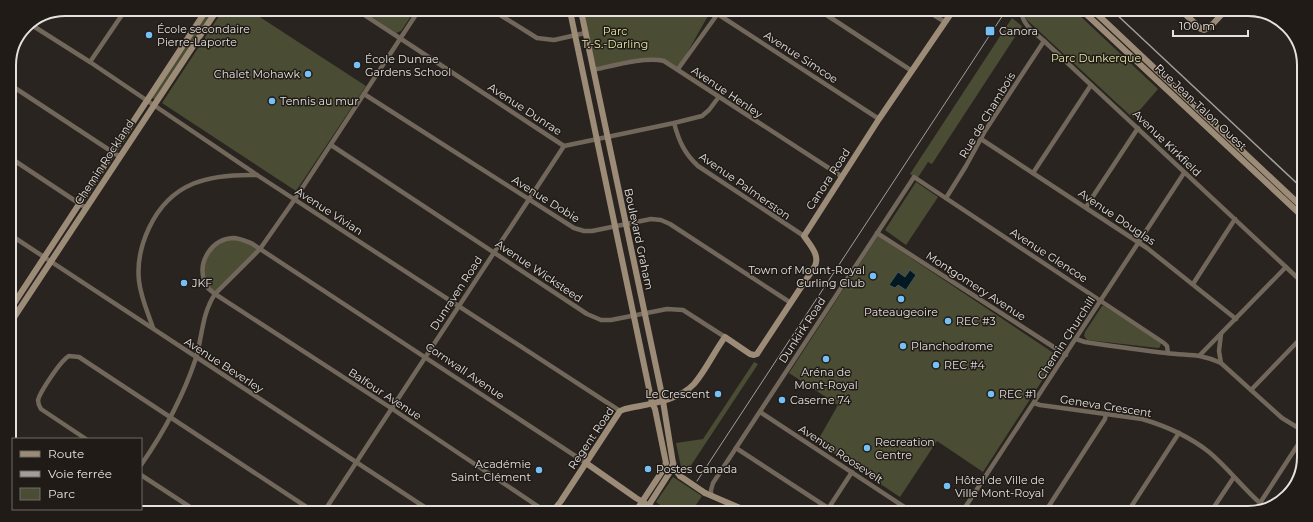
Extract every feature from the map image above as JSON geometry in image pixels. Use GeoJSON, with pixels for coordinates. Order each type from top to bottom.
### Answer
{"type":"FeatureCollection","features":[{"type":"Feature","properties":{"kind":"street"},"geometry":{"type":"LineString","coordinates":[[90,62],[120,16]]}},
{"type":"Feature","properties":{"kind":"street","name":"Chemin Rockland"},"geometry":{"type":"LineString","coordinates":[[16,299],[203,16]]}},
{"type":"Feature","properties":{"kind":"street","name":"Chemin Rockland"},"geometry":{"type":"LineString","coordinates":[[16,314],[213,16]]}},
{"type":"Feature","properties":{"kind":"street","name":"Avenue Dunrae"},"geometry":{"type":"LineString","coordinates":[[366,16],[564,146],[702,116],[709,110],[718,98]]}},
{"type":"Feature","properties":{"kind":"street"},"geometry":{"type":"LineString","coordinates":[[142,463],[171,418],[184,390],[196,358],[211,300],[215,294],[260,249],[331,145],[415,16]]}},
{"type":"Feature","properties":{"kind":"street"},"geometry":{"type":"LineString","coordinates":[[502,16],[537,38],[554,40],[586,33]]}},
{"type":"Feature","properties":{"kind":"street","name":"Boulevard Graham"},"geometry":{"type":"LineString","coordinates":[[571,16],[635,315],[652,403],[655,409],[666,459],[667,471]]}},
{"type":"Feature","properties":{"kind":"street","name":"Boulevard Graham"},"geometry":{"type":"LineString","coordinates":[[582,16],[662,400],[673,463],[667,471]]}},
{"type":"Feature","properties":{"kind":"street"},"geometry":{"type":"LineString","coordinates":[[678,69],[713,16]]}},
{"type":"Feature","properties":{"kind":"street","name":"Avenue Simcoe"},"geometry":{"type":"LineString","coordinates":[[722,16],[879,119]]}},
{"type":"Feature","properties":{"kind":"street"},"geometry":{"type":"LineString","coordinates":[[828,16],[912,71]]}},
{"type":"Feature","properties":{"kind":"street"},"geometry":{"type":"LineString","coordinates":[[935,16],[945,22]]}},
{"type":"Feature","properties":{"kind":"street","name":"Canora Road"},"geometry":{"type":"LineString","coordinates":[[804,236],[841,176],[949,16]]}},
{"type":"Feature","properties":{"kind":"street","name":"Avenue Kirkfield"},"geometry":{"type":"LineString","coordinates":[[1023,16],[1025,22],[1044,41],[1297,277]]}},
{"type":"Feature","properties":{"kind":"street","name":"Rue Jean-Talon Ouest"},"geometry":{"type":"LineString","coordinates":[[1089,16],[1297,211]]}},
{"type":"Feature","properties":{"kind":"street","name":"Rue Jean-Talon Ouest"},"geometry":{"type":"LineString","coordinates":[[1099,16],[1297,202]]}},
{"type":"Feature","properties":{"kind":"street"},"geometry":{"type":"LineString","coordinates":[[1187,16],[1201,29],[1206,30],[1220,16]]}},
{"type":"Feature","properties":{"kind":"street","name":"Avenue Vivian"},"geometry":{"type":"LineString","coordinates":[[34,27],[90,62],[257,175],[620,411]]}},
{"type":"Feature","properties":{"kind":"street","name":"Rue de Chambois"},"geometry":{"type":"LineString","coordinates":[[946,198],[981,139],[1044,41]]}},
{"type":"Feature","properties":{"kind":"street","name":"Avenue Henley"},"geometry":{"type":"LineString","coordinates":[[593,70],[650,59],[664,61],[678,69],[718,98],[841,176]]}},
{"type":"Feature","properties":{"kind":"street"},"geometry":{"type":"LineString","coordinates":[[1033,173],[1091,85]]}},
{"type":"Feature","properties":{"kind":"street"},"geometry":{"type":"LineString","coordinates":[[16,89],[120,157]]}},
{"type":"Feature","properties":{"kind":"street","name":"Avenue Dobie"},"geometry":{"type":"LineString","coordinates":[[364,94],[574,228],[584,231],[592,231],[651,219],[666,222],[790,304]]}},
{"type":"Feature","properties":{"kind":"street","name":"Avenue Palmerston"},"geometry":{"type":"LineString","coordinates":[[674,123],[680,142],[691,159],[698,166],[804,236]]}},
{"type":"Feature","properties":{"kind":"street"},"geometry":{"type":"LineString","coordinates":[[1086,207],[1138,128]]}},
{"type":"Feature","properties":{"kind":"street","name":"Avenue Douglas"},"geometry":{"type":"LineString","coordinates":[[981,139],[1139,243],[1236,319]]}},
{"type":"Feature","properties":{"kind":"street","name":"Avenue Wicksteed"},"geometry":{"type":"LineString","coordinates":[[331,145],[595,318],[611,320],[670,308],[683,310],[750,354],[754,355],[757,354],[790,304]]}},
{"type":"Feature","properties":{"kind":"street","name":"Dunraven Road"},"geometry":{"type":"LineString","coordinates":[[327,506],[564,146]]}},
{"type":"Feature","properties":{"kind":"street"},"geometry":{"type":"LineString","coordinates":[[16,162],[86,208]]}},
{"type":"Feature","properties":{"kind":"street","name":"Chemin Churchill"},"geometry":{"type":"LineString","coordinates":[[966,506],[1184,173]]}},
{"type":"Feature","properties":{"kind":"street"},"geometry":{"type":"LineString","coordinates":[[153,328],[142,298],[139,281],[139,267],[140,253],[145,236],[160,209],[169,199],[191,184],[219,176],[233,174],[257,175]]}},
{"type":"Feature","properties":{"kind":"street","name":"Avenue Glencoe"},"geometry":{"type":"LineString","coordinates":[[914,177],[1164,343],[1167,346],[1168,353]]}},
{"type":"Feature","properties":{"kind":"street","name":"Dunkirk Road"},"geometry":{"type":"LineString","coordinates":[[708,494],[713,483],[914,177]]}},
{"type":"Feature","properties":{"kind":"street"},"geometry":{"type":"LineString","coordinates":[[1193,284],[1235,219]]}},
{"type":"Feature","properties":{"kind":"street","name":"Montgomery Avenue"},"geometry":{"type":"LineString","coordinates":[[877,233],[1066,355]]}},
{"type":"Feature","properties":{"kind":"street"},"geometry":{"type":"LineString","coordinates":[[790,304],[816,263],[816,254],[804,236]]}},
{"type":"Feature","properties":{"kind":"street","name":"Cornwall Avenue"},"geometry":{"type":"LineString","coordinates":[[215,294],[207,288],[203,274],[203,262],[211,248],[224,240],[233,238],[251,243],[426,357],[636,498],[650,506]]}},
{"type":"Feature","properties":{"kind":"street","name":"Avenue Beverley"},"geometry":{"type":"LineString","coordinates":[[16,239],[423,506]]}},
{"type":"Feature","properties":{"kind":"street"},"geometry":{"type":"LineString","coordinates":[[1200,356],[1286,267]]}},
{"type":"Feature","properties":{"kind":"street","name":"Balfour Avenue"},"geometry":{"type":"LineString","coordinates":[[215,294],[391,408],[538,506]]}},
{"type":"Feature","properties":{"kind":"street"},"geometry":{"type":"LineString","coordinates":[[1220,363],[1219,351],[1221,334]]}},
{"type":"Feature","properties":{"kind":"street","name":"Regent Road"},"geometry":{"type":"LineString","coordinates":[[557,506],[620,411],[681,394],[693,384],[725,337]]}},
{"type":"Feature","properties":{"kind":"street"},"geometry":{"type":"LineString","coordinates":[[1076,339],[1085,342],[1200,356],[1220,363],[1282,418],[1297,427]]}},
{"type":"Feature","properties":{"kind":"street"},"geometry":{"type":"LineString","coordinates":[[1251,390],[1297,342]]}},
{"type":"Feature","properties":{"kind":"street"},"geometry":{"type":"LineString","coordinates":[[84,438],[41,409],[38,403],[41,394],[62,361],[69,356],[79,357],[305,506]]}},
{"type":"Feature","properties":{"kind":"street","name":"Geneva Crescent"},"geometry":{"type":"LineString","coordinates":[[1034,403],[1142,419],[1156,423],[1179,433],[1210,453],[1260,503]]}},
{"type":"Feature","properties":{"kind":"street","name":"Avenue Roosevelt"},"geometry":{"type":"LineString","coordinates":[[760,412],[903,506]]}},
{"type":"Feature","properties":{"kind":"street"},"geometry":{"type":"LineString","coordinates":[[1049,506],[1105,418],[1106,414]]}},
{"type":"Feature","properties":{"kind":"street"},"geometry":{"type":"LineString","coordinates":[[1132,506],[1179,433]]}},
{"type":"Feature","properties":{"kind":"street"},"geometry":{"type":"LineString","coordinates":[[1260,503],[1297,447]]}},
{"type":"Feature","properties":{"kind":"street"},"geometry":{"type":"LineString","coordinates":[[736,448],[821,506]]}},
{"type":"Feature","properties":{"kind":"street"},"geometry":{"type":"LineString","coordinates":[[673,463],[680,476]]}},
{"type":"Feature","properties":{"kind":"street"},"geometry":{"type":"LineString","coordinates":[[642,506],[646,503],[667,471],[680,476],[708,494],[736,506]]}},
{"type":"Feature","properties":{"kind":"street"},"geometry":{"type":"LineString","coordinates":[[830,506],[852,472]]}},
{"type":"Feature","properties":{"kind":"street"},"geometry":{"type":"LineString","coordinates":[[142,476],[189,506]]}},
{"type":"Feature","properties":{"kind":"street"},"geometry":{"type":"LineString","coordinates":[[1215,506],[1234,477]]}},
{"type":"Feature","properties":{"kind":"green space"},"geometry":{"type":"Polygon","coordinates":[[[206,16],[210,16],[155,99],[152,97],[206,16]]]}},
{"type":"Feature","properties":{"kind":"green space"},"geometry":{"type":"Polygon","coordinates":[[[219,16],[258,16],[366,86],[296,191],[162,103],[219,16]]]}},
{"type":"Feature","properties":{"kind":"green space"},"geometry":{"type":"Polygon","coordinates":[[[371,16],[411,16],[401,31],[396,33],[371,16]]]}},
{"type":"Feature","properties":{"kind":"green space","name":"Parc T.-S.-Darling"},"geometry":{"type":"Polygon","coordinates":[[[582,16],[708,16],[678,69],[658,59],[593,70],[582,16]]]}},
{"type":"Feature","properties":{"kind":"green space","name":"Parc Dunkerque"},"geometry":{"type":"Polygon","coordinates":[[[1080,16],[1158,89],[1133,118],[1025,17],[1080,16]]]}},
{"type":"Feature","properties":{"kind":"green space"},"geometry":{"type":"Polygon","coordinates":[[[1012,18],[1022,26],[932,164],[928,162],[917,179],[910,174],[1012,18]]]}},
{"type":"Feature","properties":{"kind":"green space"},"geometry":{"type":"Polygon","coordinates":[[[916,182],[938,197],[906,245],[885,230],[916,182]]]}},
{"type":"Feature","properties":{"kind":"green space"},"geometry":{"type":"Polygon","coordinates":[[[878,236],[1058,356],[983,472],[937,441],[900,497],[817,442],[838,405],[789,373],[878,236]]]}},
{"type":"Feature","properties":{"kind":"green space"},"geometry":{"type":"Polygon","coordinates":[[[224,240],[243,240],[260,249],[215,294],[207,285],[204,276],[206,254],[224,240]]]}},
{"type":"Feature","properties":{"kind":"green space"},"geometry":{"type":"Polygon","coordinates":[[[1102,306],[1161,343],[1160,347],[1087,340],[1084,336],[1085,332],[1102,306]]]}},
{"type":"Feature","properties":{"kind":"green space"},"geometry":{"type":"Polygon","coordinates":[[[754,362],[758,364],[686,473],[681,467],[676,443],[703,439],[754,362]]]}},
{"type":"Feature","properties":{"kind":"green space"},"geometry":{"type":"Polygon","coordinates":[[[673,477],[702,496],[695,506],[662,506],[656,502],[673,477]]]}},
{"type":"Feature","properties":{"kind":"water"},"geometry":{"type":"Polygon","coordinates":[[[910,270],[916,275],[906,290],[898,285],[895,288],[889,285],[898,272],[905,277],[910,270]]]}},
{"type":"Feature","properties":{"kind":"tram line"},"geometry":{"type":"LineString","coordinates":[[697,481],[1002,16]]}},
{"type":"Feature","properties":{"kind":"railway"},"geometry":{"type":"LineString","coordinates":[[1118,16],[1297,183]]}},
{"type":"Feature","properties":{"kind":"place","name":"Canora"},"geometry":{"type":"Point","coordinates":[990,31]}},
{"type":"Feature","properties":{"kind":"place","name":"École secondaire Pierre-Laporte"},"geometry":{"type":"Point","coordinates":[149,35]}},
{"type":"Feature","properties":{"kind":"place","name":"École Dunrae Gardens School"},"geometry":{"type":"Point","coordinates":[357,65]}},
{"type":"Feature","properties":{"kind":"place","name":"Chalet Mohawk"},"geometry":{"type":"Point","coordinates":[308,74]}},
{"type":"Feature","properties":{"kind":"place","name":"Tennis au mur"},"geometry":{"type":"Point","coordinates":[272,101]}},
{"type":"Feature","properties":{"kind":"place","name":"Town of Mount-Royal Curling Club"},"geometry":{"type":"Point","coordinates":[873,276]}},
{"type":"Feature","properties":{"kind":"place","name":"JKF"},"geometry":{"type":"Point","coordinates":[184,283]}},
{"type":"Feature","properties":{"kind":"place","name":"Pateaugeoire"},"geometry":{"type":"Point","coordinates":[901,299]}},
{"type":"Feature","properties":{"kind":"place","name":"REC #3"},"geometry":{"type":"Point","coordinates":[948,321]}},
{"type":"Feature","properties":{"kind":"place","name":"Planchodrome"},"geometry":{"type":"Point","coordinates":[903,346]}},
{"type":"Feature","properties":{"kind":"place","name":"Aréna de Mont-Royal"},"geometry":{"type":"Point","coordinates":[826,359]}},
{"type":"Feature","properties":{"kind":"place","name":"REC #4"},"geometry":{"type":"Point","coordinates":[936,365]}},
{"type":"Feature","properties":{"kind":"place","name":"Le Crescent"},"geometry":{"type":"Point","coordinates":[718,394]}},
{"type":"Feature","properties":{"kind":"place","name":"REC #1"},"geometry":{"type":"Point","coordinates":[991,394]}},
{"type":"Feature","properties":{"kind":"place","name":"Caserne 74"},"geometry":{"type":"Point","coordinates":[782,400]}},
{"type":"Feature","properties":{"kind":"place","name":"Recreation Centre"},"geometry":{"type":"Point","coordinates":[867,448]}},
{"type":"Feature","properties":{"kind":"place","name":"Postes Canada"},"geometry":{"type":"Point","coordinates":[648,469]}},
{"type":"Feature","properties":{"kind":"place","name":"Académie Saint-Clément"},"geometry":{"type":"Point","coordinates":[539,470]}},
{"type":"Feature","properties":{"kind":"place","name":"Hôtel de Ville de Ville Mont-Royal"},"geometry":{"type":"Point","coordinates":[947,486]}}]}
